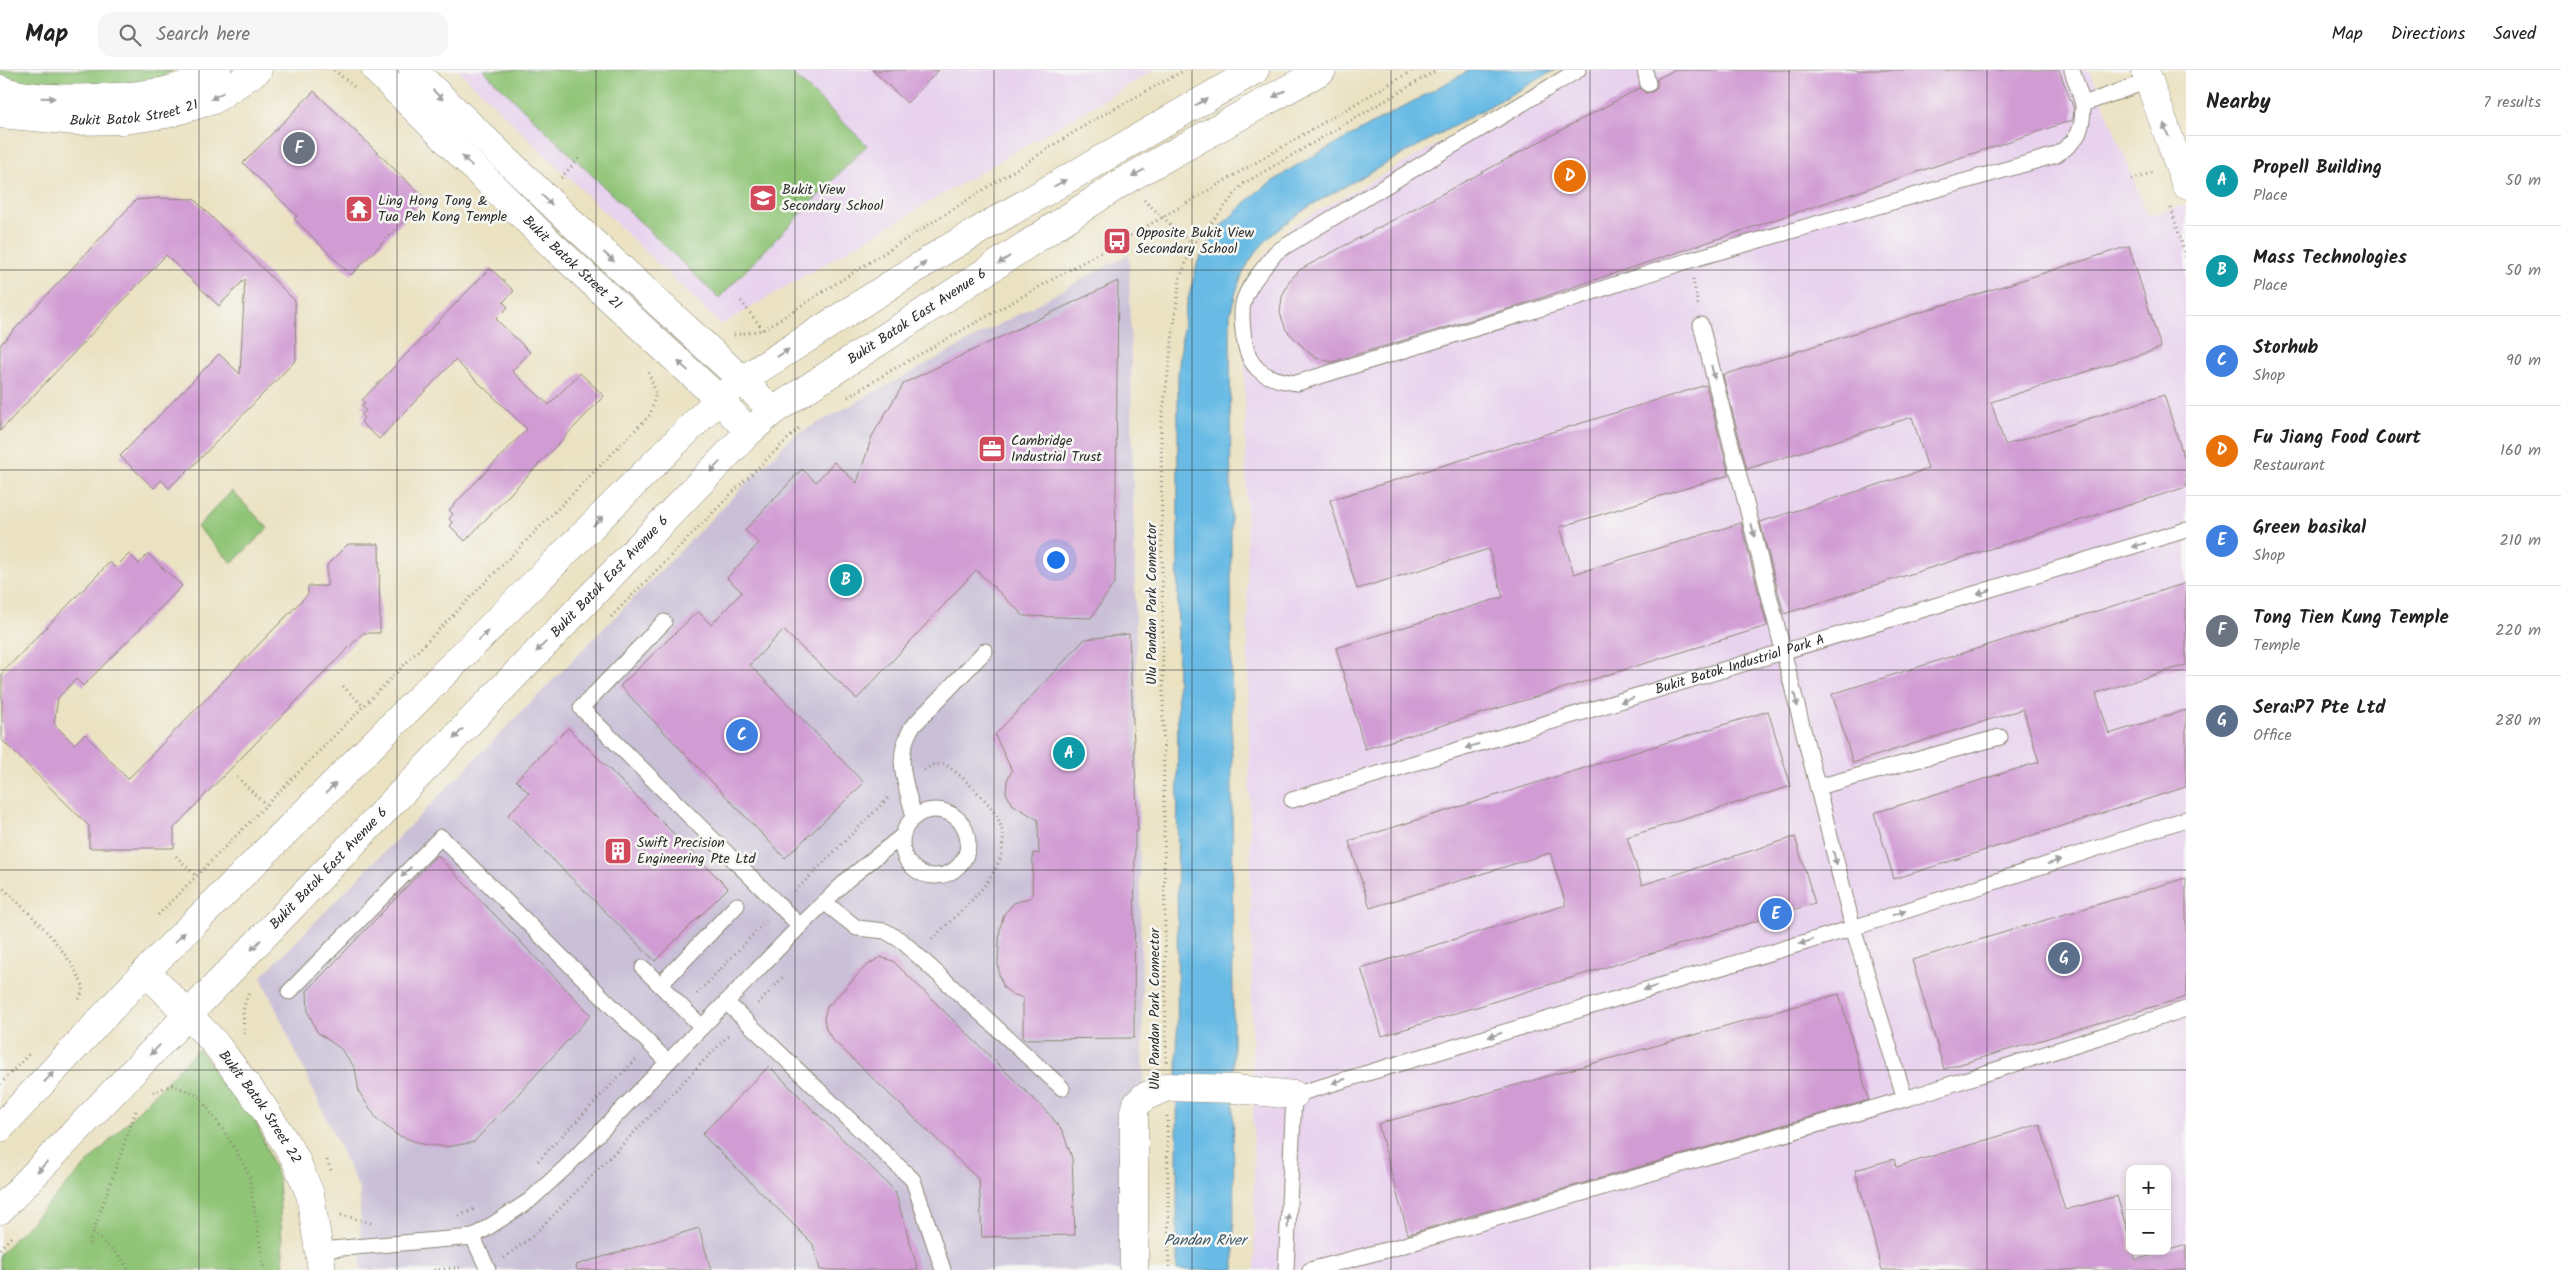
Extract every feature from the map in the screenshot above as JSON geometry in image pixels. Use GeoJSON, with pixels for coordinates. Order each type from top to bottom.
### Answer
{"type":"FeatureCollection","features":[{"type":"Feature","properties":{"kind":"main road","name":"Bukit Batok Street 21"},"geometry":{"type":"LineString","coordinates":[[0,89],[38,98],[76,98],[161,92],[203,79],[217,70]]}},
{"type":"Feature","properties":{"kind":"main road","name":"Bukit Batok Street 21"},"geometry":{"type":"LineString","coordinates":[[0,114],[76,121],[125,120],[166,114],[213,100],[258,70]]}},
{"type":"Feature","properties":{"kind":"main road","name":"Bukit Batok Street 21"},"geometry":{"type":"LineString","coordinates":[[376,70],[552,245],[718,399],[749,432]]}},
{"type":"Feature","properties":{"kind":"main road","name":"Bukit Batok Street 21"},"geometry":{"type":"LineString","coordinates":[[412,70],[773,411]]}},
{"type":"Feature","properties":{"kind":"main road"},"geometry":{"type":"LineString","coordinates":[[0,1128],[146,971],[718,399],[742,380],[945,250],[1255,70]]}},
{"type":"Feature","properties":{"kind":"main road","name":"Bukit Batok East Avenue 6"},"geometry":{"type":"LineString","coordinates":[[10,1219],[189,1015],[749,432],[773,411],[1124,181],[1322,70]]}},
{"type":"Feature","properties":{"kind":"main road"},"geometry":{"type":"LineString","coordinates":[[2147,76],[2177,193]]}},
{"type":"Feature","properties":{"kind":"main road","name":"Bukit Batok Street 22"},"geometry":{"type":"LineString","coordinates":[[146,971],[214,1042],[263,1107],[295,1158],[310,1194],[328,1256]]}},
{"type":"Feature","properties":{"kind":"main road"},"geometry":{"type":"LineString","coordinates":[[1134,1270],[1134,1111],[1136,1105],[1144,1096],[1171,1087],[1236,1089],[1294,1095]]}},
{"type":"Feature","properties":{"kind":"lane"},"geometry":{"type":"LineString","coordinates":[[1578,70],[1276,252],[1253,282],[1244,302],[1242,326],[1245,351],[1254,368],[1274,380],[1297,383],[1568,300],[1690,260],[2056,155],[2080,134],[2084,126],[2084,104],[2072,70]]}},
{"type":"Feature","properties":{"kind":"lane"},"geometry":{"type":"LineString","coordinates":[[2084,104],[2147,76]]}},
{"type":"Feature","properties":{"kind":"lane"},"geometry":{"type":"LineString","coordinates":[[1701,325],[1853,928],[1905,1099]]}},
{"type":"Feature","properties":{"kind":"lane","name":"Bukit Batok Industrial Park A"},"geometry":{"type":"LineString","coordinates":[[1292,800],[1784,653],[2186,530]]}},
{"type":"Feature","properties":{"kind":"lane"},"geometry":{"type":"LineString","coordinates":[[664,622],[581,708],[800,926]]}},
{"type":"Feature","properties":{"kind":"lane"},"geometry":{"type":"LineString","coordinates":[[914,816],[901,767],[901,753],[912,726],[985,651]]}},
{"type":"Feature","properties":{"kind":"lane"},"geometry":{"type":"LineString","coordinates":[[1818,787],[2000,737]]}},
{"type":"Feature","properties":{"kind":"lane"},"geometry":{"type":"LineString","coordinates":[[929,810],[942,810],[952,815],[963,825],[967,835],[968,846],[961,864],[944,875],[923,875],[913,869],[905,858],[901,847],[902,836],[914,816],[929,810]]}},
{"type":"Feature","properties":{"kind":"lane"},"geometry":{"type":"LineString","coordinates":[[1286,1270],[1294,1095],[1853,928],[2186,819]]}},
{"type":"Feature","properties":{"kind":"lane"},"geometry":{"type":"LineString","coordinates":[[328,1256],[474,1237],[529,1200],[668,1062],[824,902],[847,880],[902,836]]}},
{"type":"Feature","properties":{"kind":"lane"},"geometry":{"type":"LineString","coordinates":[[289,992],[441,837],[668,1062]]}},
{"type":"Feature","properties":{"kind":"lane"},"geometry":{"type":"LineString","coordinates":[[824,902],[857,928],[885,931],[902,941],[1062,1088]]}},
{"type":"Feature","properties":{"kind":"lane"},"geometry":{"type":"LineString","coordinates":[[660,985],[737,905]]}},
{"type":"Feature","properties":{"kind":"lane"},"geometry":{"type":"LineString","coordinates":[[643,968],[702,1027]]}},
{"type":"Feature","properties":{"kind":"lane"},"geometry":{"type":"LineString","coordinates":[[726,1002],[913,1180],[943,1270]]}},
{"type":"Feature","properties":{"kind":"lane"},"geometry":{"type":"LineString","coordinates":[[1310,1270],[1394,1248],[1905,1099],[2186,1009]]}},
{"type":"Feature","properties":{"kind":"lane"},"geometry":{"type":"LineString","coordinates":[[474,1237],[487,1267]]}},
{"type":"Feature","properties":{"kind":"path"},"geometry":{"type":"LineString","coordinates":[[334,70],[362,94]]}},
{"type":"Feature","properties":{"kind":"path"},"geometry":{"type":"LineString","coordinates":[[728,332],[736,336],[763,330],[1090,122],[1185,70]]}},
{"type":"Feature","properties":{"kind":"path"},"geometry":{"type":"LineString","coordinates":[[843,400],[892,370],[1163,217],[1413,70]]}},
{"type":"Feature","properties":{"kind":"path","name":"Ulu Pandan Park Connector"},"geometry":{"type":"LineString","coordinates":[[1169,1270],[1171,1087],[1162,427],[1180,278],[1193,245],[1243,184],[1438,70]]}},
{"type":"Feature","properties":{"kind":"path"},"geometry":{"type":"LineString","coordinates":[[561,178],[581,156]]}},
{"type":"Feature","properties":{"kind":"path"},"geometry":{"type":"LineString","coordinates":[[2132,180],[2158,170]]}},
{"type":"Feature","properties":{"kind":"path"},"geometry":{"type":"LineString","coordinates":[[1124,181],[1193,245]]}},
{"type":"Feature","properties":{"kind":"path"},"geometry":{"type":"LineString","coordinates":[[2177,193],[2186,257]]}},
{"type":"Feature","properties":{"kind":"path"},"geometry":{"type":"LineString","coordinates":[[1690,260],[1701,325]]}},
{"type":"Feature","properties":{"kind":"path"},"geometry":{"type":"LineString","coordinates":[[741,301],[763,330]]}},
{"type":"Feature","properties":{"kind":"path"},"geometry":{"type":"LineString","coordinates":[[158,915],[650,415],[656,393],[646,366]]}},
{"type":"Feature","properties":{"kind":"path"},"geometry":{"type":"LineString","coordinates":[[610,619],[735,490],[803,425]]}},
{"type":"Feature","properties":{"kind":"path"},"geometry":{"type":"LineString","coordinates":[[343,686],[363,706]]}},
{"type":"Feature","properties":{"kind":"path"},"geometry":{"type":"LineString","coordinates":[[906,782],[933,765],[944,764],[964,779],[989,805],[1003,830],[1003,850],[996,870],[929,942]]}},
{"type":"Feature","properties":{"kind":"path"},"geometry":{"type":"LineString","coordinates":[[237,777],[266,805]]}},
{"type":"Feature","properties":{"kind":"path"},"geometry":{"type":"LineString","coordinates":[[176,856],[196,876]]}},
{"type":"Feature","properties":{"kind":"path"},"geometry":{"type":"LineString","coordinates":[[0,885],[54,937],[75,967],[84,988],[73,1008]]}},
{"type":"Feature","properties":{"kind":"path"},"geometry":{"type":"LineString","coordinates":[[434,1270],[487,1267],[510,1254],[533,1236],[744,1019],[789,970]]}},
{"type":"Feature","properties":{"kind":"path"},"geometry":{"type":"LineString","coordinates":[[248,1041],[243,1033],[243,1010],[249,991]]}},
{"type":"Feature","properties":{"kind":"path"},"geometry":{"type":"LineString","coordinates":[[537,1162],[650,1044]]}},
{"type":"Feature","properties":{"kind":"path"},"geometry":{"type":"LineString","coordinates":[[0,1084],[31,1051]]}},
{"type":"Feature","properties":{"kind":"path"},"geometry":{"type":"LineString","coordinates":[[146,1097],[172,1085],[198,1095],[230,1140],[250,1176],[264,1270]]}},
{"type":"Feature","properties":{"kind":"path"},"geometry":{"type":"LineString","coordinates":[[89,1244],[140,1101],[132,1107]]}},
{"type":"Feature","properties":{"kind":"path"},"geometry":{"type":"LineString","coordinates":[[326,1158],[331,1166],[332,1175]]}},
{"type":"Feature","properties":{"kind":"path"},"geometry":{"type":"LineString","coordinates":[[452,1217],[479,1208]]}},
{"type":"Feature","properties":{"kind":"path"},"geometry":{"type":"LineString","coordinates":[[328,1256],[338,1214],[378,1224]]}},
{"type":"Feature","properties":{"kind":"path"},"geometry":{"type":"LineString","coordinates":[[0,1249],[10,1219]]}},
{"type":"Feature","properties":{"kind":"path"},"geometry":{"type":"LineString","coordinates":[[93,1232],[121,1258],[128,1270]]}},
{"type":"Feature","properties":{"kind":"shaded area","name":"Bukit View Secondary School"},"geometry":{"type":"Polygon","coordinates":[[[458,70],[1154,70],[721,325],[458,70]]]}},
{"type":"Feature","properties":{"kind":"shaded area"},"geometry":{"type":"Polygon","coordinates":[[[1570,70],[2090,70],[2148,216],[2186,205],[2186,1270],[1255,1270],[1244,304],[1259,263],[1291,226],[1570,70]]]}},
{"type":"Feature","properties":{"kind":"shaded area"},"geometry":{"type":"Polygon","coordinates":[[[1129,254],[1147,1270],[361,1270],[360,1191],[261,977],[792,437],[1129,254]]]}},
{"type":"Feature","properties":{"kind":"green space"},"geometry":{"type":"Polygon","coordinates":[[[0,70],[174,70],[144,86],[0,94],[0,70]]]}},
{"type":"Feature","properties":{"kind":"green space"},"geometry":{"type":"Polygon","coordinates":[[[483,70],[789,70],[867,145],[719,298],[483,70]]]}},
{"type":"Feature","properties":{"kind":"green space"},"geometry":{"type":"Polygon","coordinates":[[[232,491],[268,528],[232,563],[197,527],[232,491]]]}},
{"type":"Feature","properties":{"kind":"green space"},"geometry":{"type":"Polygon","coordinates":[[[198,1049],[255,1119],[278,1178],[284,1270],[0,1270],[0,1254],[198,1049]]]}},
{"type":"Feature","properties":{"kind":"water","name":"Pandan River"},"geometry":{"type":"Polygon","coordinates":[[[1470,70],[1555,70],[1315,203],[1294,217],[1265,242],[1249,262],[1239,283],[1230,314],[1234,1270],[1177,1270],[1178,374],[1185,311],[1198,261],[1222,225],[1257,192],[1294,167],[1470,70]]]}},
{"type":"Feature","properties":{"kind":"building"},"geometry":{"type":"Polygon","coordinates":[[[872,70],[939,70],[907,103],[872,70]]]}},
{"type":"Feature","properties":{"kind":"building"},"geometry":{"type":"Polygon","coordinates":[[[1674,70],[2059,70],[2074,109],[2073,120],[1520,305],[1332,362],[1316,358],[1286,330],[1280,313],[1282,297],[1289,281],[1301,269],[1640,88],[1646,93],[1654,91],[1657,86],[1657,79],[1674,70]]]}},
{"type":"Feature","properties":{"kind":"building"},"geometry":{"type":"Polygon","coordinates":[[[314,91],[425,199],[351,275],[294,219],[297,216],[243,163],[314,91]]]}},
{"type":"Feature","properties":{"kind":"building"},"geometry":{"type":"Polygon","coordinates":[[[159,198],[194,199],[295,301],[296,360],[169,488],[161,480],[154,488],[120,456],[219,354],[240,374],[245,279],[219,306],[166,255],[0,431],[0,345],[136,200],[159,198]]]}},
{"type":"Feature","properties":{"kind":"building"},"geometry":{"type":"Polygon","coordinates":[[[2129,246],[2161,348],[1991,402],[2005,445],[2164,395],[2186,464],[2186,487],[1784,614],[1760,522],[1928,469],[1912,417],[1747,469],[1723,375],[2129,246]]]}},
{"type":"Feature","properties":{"kind":"building"},"geometry":{"type":"Polygon","coordinates":[[[490,268],[514,291],[503,302],[508,307],[496,319],[530,352],[512,371],[549,405],[580,373],[604,396],[465,541],[450,526],[453,523],[449,519],[453,514],[449,510],[527,429],[455,360],[379,439],[361,422],[364,418],[361,415],[366,411],[361,406],[365,403],[362,400],[490,268]]]}},
{"type":"Feature","properties":{"kind":"building"},"geometry":{"type":"Polygon","coordinates":[[[1118,281],[1115,582],[1091,618],[1024,616],[976,570],[857,699],[783,630],[750,665],[864,783],[785,858],[620,686],[698,611],[711,625],[742,592],[727,578],[759,543],[745,530],[802,469],[816,482],[834,462],[857,483],[872,436],[904,383],[1118,281]]]}},
{"type":"Feature","properties":{"kind":"building"},"geometry":{"type":"Polygon","coordinates":[[[1706,385],[1729,475],[1560,527],[1574,574],[1741,523],[1767,626],[1365,749],[1336,648],[1503,597],[1489,549],[1357,589],[1330,500],[1706,385]]]}},
{"type":"Feature","properties":{"kind":"building"},"geometry":{"type":"Polygon","coordinates":[[[348,544],[379,544],[380,633],[363,633],[206,794],[174,828],[174,848],[89,848],[89,826],[2,740],[2,673],[110,562],[115,568],[129,554],[139,564],[148,554],[182,586],[83,686],[76,679],[58,698],[54,724],[74,744],[85,734],[128,779],[308,594],[308,586],[327,586],[327,565],[348,544]]]}},
{"type":"Feature","properties":{"kind":"building"},"geometry":{"type":"Polygon","coordinates":[[[2186,583],[2186,665],[2096,693],[2109,734],[2186,710],[2186,787],[1894,879],[1874,813],[2039,762],[2023,709],[1853,763],[1832,694],[2186,583]]]}},
{"type":"Feature","properties":{"kind":"building"},"geometry":{"type":"Polygon","coordinates":[[[1129,634],[1138,831],[1135,832],[1134,1038],[1023,1039],[1023,998],[1012,994],[1004,988],[999,975],[1000,928],[1004,914],[1014,903],[1032,897],[1033,853],[1039,854],[1038,820],[1012,804],[1006,793],[1007,780],[1012,771],[995,735],[1085,639],[1129,634]]]}},
{"type":"Feature","properties":{"kind":"building"},"geometry":{"type":"Polygon","coordinates":[[[1768,711],[1791,786],[1627,837],[1642,885],[1795,837],[1815,903],[1382,1036],[1361,968],[1566,905],[1550,853],[1370,908],[1349,841],[1768,711]]]}},
{"type":"Feature","properties":{"kind":"building","name":"Swift Precision Engineering Pte Ltd"},"geometry":{"type":"Polygon","coordinates":[[[568,728],[728,888],[655,961],[508,815],[529,793],[516,780],[568,728]]]}},
{"type":"Feature","properties":{"kind":"building"},"geometry":{"type":"Polygon","coordinates":[[[437,855],[591,1015],[474,1142],[447,1147],[422,1144],[397,1135],[377,1119],[359,1092],[355,1068],[341,1049],[317,1032],[308,1012],[307,991],[437,855]]]}},
{"type":"Feature","properties":{"kind":"building"},"geometry":{"type":"Polygon","coordinates":[[[2186,878],[2186,997],[1944,1069],[1912,960],[2186,878]]]}},
{"type":"Feature","properties":{"kind":"building"},"geometry":{"type":"Polygon","coordinates":[[[880,957],[893,961],[1051,1116],[1063,1132],[1072,1158],[1075,1235],[982,1237],[979,1180],[833,1040],[826,1029],[824,1018],[827,1007],[865,967],[880,957]]]}},
{"type":"Feature","properties":{"kind":"building"},"geometry":{"type":"Polygon","coordinates":[[[1839,994],[1869,1100],[1408,1234],[1378,1124],[1839,994]]]}},
{"type":"Feature","properties":{"kind":"building"},"geometry":{"type":"Polygon","coordinates":[[[769,1066],[895,1191],[918,1270],[820,1270],[813,1244],[702,1134],[769,1066]]]}},
{"type":"Feature","properties":{"kind":"building"},"geometry":{"type":"Polygon","coordinates":[[[2040,1124],[2065,1210],[2117,1196],[2126,1226],[2126,1255],[2134,1255],[2136,1260],[2153,1255],[2171,1255],[2171,1250],[2186,1245],[2186,1270],[1882,1270],[1855,1170],[1894,1159],[1896,1167],[2040,1124]]]}},
{"type":"Feature","properties":{"kind":"building"},"geometry":{"type":"Polygon","coordinates":[[[699,1228],[711,1270],[577,1270],[576,1265],[699,1228]]]}},
{"type":"Feature","properties":{"kind":"place","name":"Tong Tien Kung Temple"},"geometry":{"type":"Point","coordinates":[299,148]}},
{"type":"Feature","properties":{"kind":"place","name":"Fu Jiang Food Court"},"geometry":{"type":"Point","coordinates":[1570,176]}},
{"type":"Feature","properties":{"kind":"place","name":"Bukit View Secondary School"},"geometry":{"type":"Point","coordinates":[763,198]}},
{"type":"Feature","properties":{"kind":"place","name":"Ling Hong Tong & Tua Peh Kong Temple"},"geometry":{"type":"Point","coordinates":[359,209]}},
{"type":"Feature","properties":{"kind":"place","name":"Opposite Bukit View Secondary School"},"geometry":{"type":"Point","coordinates":[1117,241]}},
{"type":"Feature","properties":{"kind":"place","name":"Cambridge Industrial Trust"},"geometry":{"type":"Point","coordinates":[992,449]}},
{"type":"Feature","properties":{"kind":"place","name":"Mass Technologies"},"geometry":{"type":"Point","coordinates":[846,580]}},
{"type":"Feature","properties":{"kind":"place","name":"Storhub"},"geometry":{"type":"Point","coordinates":[742,735]}},
{"type":"Feature","properties":{"kind":"place","name":"Propell Building"},"geometry":{"type":"Point","coordinates":[1069,753]}},
{"type":"Feature","properties":{"kind":"place","name":"Swift Precision Engineering Pte Ltd"},"geometry":{"type":"Point","coordinates":[618,851]}},
{"type":"Feature","properties":{"kind":"place","name":"Green basikal"},"geometry":{"type":"Point","coordinates":[1776,914]}},
{"type":"Feature","properties":{"kind":"place","name":"Sera:P7 Pte Ltd"},"geometry":{"type":"Point","coordinates":[2064,958]}}]}
